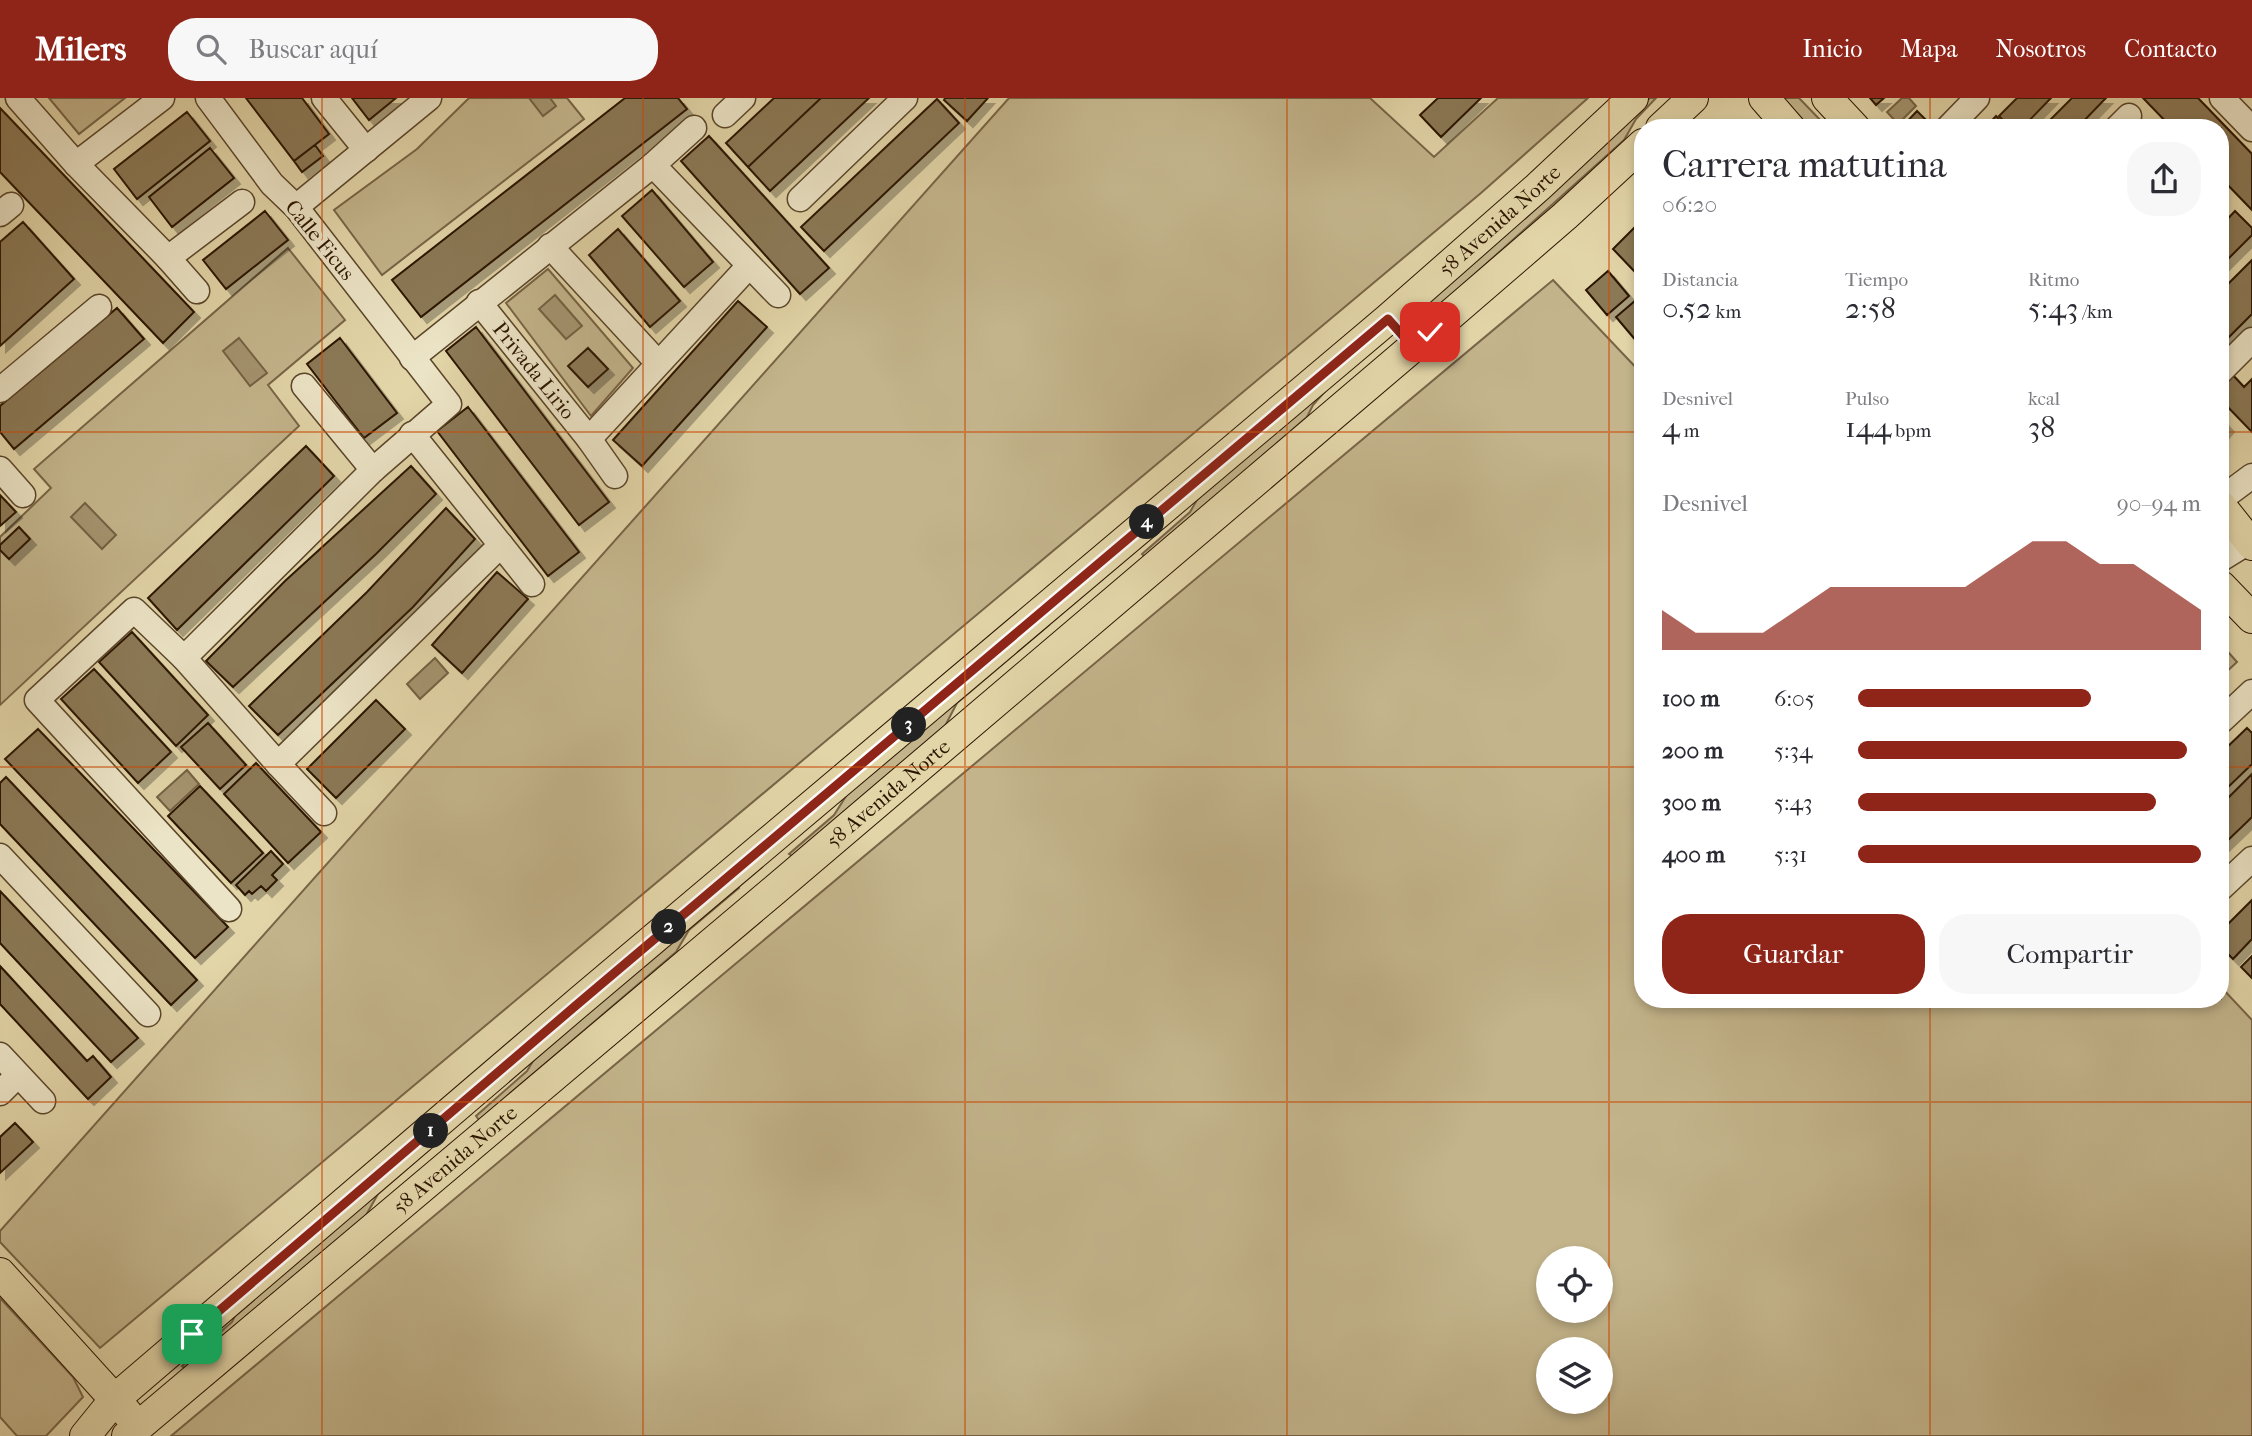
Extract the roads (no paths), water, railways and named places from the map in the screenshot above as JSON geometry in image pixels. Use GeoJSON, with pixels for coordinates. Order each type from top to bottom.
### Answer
{"type":"FeatureCollection","features":[{"type":"Feature","properties":{"kind":"main road","name":"58 Avenida Norte"},"geometry":{"type":"LineString","coordinates":[[88,1432],[115,1399],[1388,319],[1538,187],[1633,98]]}},
{"type":"Feature","properties":{"kind":"main road"},"geometry":{"type":"LineString","coordinates":[[1671,119],[1693,98]]}},
{"type":"Feature","properties":{"kind":"main road"},"geometry":{"type":"LineString","coordinates":[[1764,98],[1782,119]]}},
{"type":"Feature","properties":{"kind":"main road"},"geometry":{"type":"LineString","coordinates":[[1827,98],[1847,119]]}},
{"type":"Feature","properties":{"kind":"main road","name":"58 Avenida Norte"},"geometry":{"type":"LineString","coordinates":[[133,1431],[468,1151],[1413,347],[1566,216],[1634,152]]}},
{"type":"Feature","properties":{"kind":"main road"},"geometry":{"type":"LineString","coordinates":[[1388,319],[1413,347]]}},
{"type":"Feature","properties":{"kind":"main road"},"geometry":{"type":"LineString","coordinates":[[2229,516],[2251,542]]}},
{"type":"Feature","properties":{"kind":"main road"},"geometry":{"type":"LineString","coordinates":[[2229,594],[2252,618]]}},
{"type":"Feature","properties":{"kind":"main road"},"geometry":{"type":"LineString","coordinates":[[1059,596],[1086,625]]}},
{"type":"Feature","properties":{"kind":"main road"},"geometry":{"type":"LineString","coordinates":[[752,858],[777,888]]}},
{"type":"Feature","properties":{"kind":"main road"},"geometry":{"type":"LineString","coordinates":[[443,1121],[468,1151]]}},
{"type":"Feature","properties":{"kind":"main road"},"geometry":{"type":"LineString","coordinates":[[0,1273],[115,1399],[133,1431]]}},
{"type":"Feature","properties":{"kind":"street"},"geometry":{"type":"LineString","coordinates":[[19,98],[76,164],[197,291]]}},
{"type":"Feature","properties":{"kind":"street"},"geometry":{"type":"LineString","coordinates":[[76,164],[162,98]]}},
{"type":"Feature","properties":{"kind":"street","name":"Calle Ficus"},"geometry":{"type":"LineString","coordinates":[[208,98],[272,184],[296,206],[449,404],[412,434]]}},
{"type":"Feature","properties":{"kind":"street"},"geometry":{"type":"LineString","coordinates":[[324,98],[366,150]]}},
{"type":"Feature","properties":{"kind":"street"},"geometry":{"type":"LineString","coordinates":[[296,206],[429,98]]}},
{"type":"Feature","properties":{"kind":"street"},"geometry":{"type":"LineString","coordinates":[[725,115],[743,98]]}},
{"type":"Feature","properties":{"kind":"street"},"geometry":{"type":"LineString","coordinates":[[800,200],[905,98]]}},
{"type":"Feature","properties":{"kind":"street"},"geometry":{"type":"LineString","coordinates":[[1957,119],[1977,98]]}},
{"type":"Feature","properties":{"kind":"street"},"geometry":{"type":"LineString","coordinates":[[2222,98],[2252,129]]}},
{"type":"Feature","properties":{"kind":"street","name":"Privada Lirio"},"geometry":{"type":"LineString","coordinates":[[412,358],[653,165],[694,128]]}},
{"type":"Feature","properties":{"kind":"street"},"geometry":{"type":"LineString","coordinates":[[653,165],[748,267],[778,295]]}},
{"type":"Feature","properties":{"kind":"street"},"geometry":{"type":"LineString","coordinates":[[168,258],[242,202]]}},
{"type":"Feature","properties":{"kind":"street"},"geometry":{"type":"LineString","coordinates":[[551,246],[658,363]]}},
{"type":"Feature","properties":{"kind":"street","name":"Privada Lirio"},"geometry":{"type":"LineString","coordinates":[[589,439],[748,267]]}},
{"type":"Feature","properties":{"kind":"street","name":"Privada Lirio"},"geometry":{"type":"LineString","coordinates":[[479,302],[589,439],[615,476]]}},
{"type":"Feature","properties":{"kind":"street"},"geometry":{"type":"LineString","coordinates":[[0,390],[99,307]]}},
{"type":"Feature","properties":{"kind":"street"},"geometry":{"type":"LineString","coordinates":[[2229,363],[2252,340]]}},
{"type":"Feature","properties":{"kind":"street"},"geometry":{"type":"LineString","coordinates":[[304,386],[373,470]]}},
{"type":"Feature","properties":{"kind":"street"},"geometry":{"type":"LineString","coordinates":[[184,658],[412,434],[532,584]]}},
{"type":"Feature","properties":{"kind":"street"},"geometry":{"type":"LineString","coordinates":[[0,469],[23,495]]}},
{"type":"Feature","properties":{"kind":"street"},"geometry":{"type":"LineString","coordinates":[[2229,493],[2252,476]]}},
{"type":"Feature","properties":{"kind":"street"},"geometry":{"type":"LineString","coordinates":[[2229,554],[2251,542]]}},
{"type":"Feature","properties":{"kind":"street"},"geometry":{"type":"LineString","coordinates":[[278,764],[501,545]]}},
{"type":"Feature","properties":{"kind":"street"},"geometry":{"type":"LineString","coordinates":[[229,909],[37,700],[134,610],[184,658],[324,813]]}},
{"type":"Feature","properties":{"kind":"street"},"geometry":{"type":"LineString","coordinates":[[2229,714],[2252,694]]}},
{"type":"Feature","properties":{"kind":"street"},"geometry":{"type":"LineString","coordinates":[[0,856],[148,1014]]}},
{"type":"Feature","properties":{"kind":"street"},"geometry":{"type":"LineString","coordinates":[[2229,881],[2252,859]]}},
{"type":"Feature","properties":{"kind":"street"},"geometry":{"type":"LineString","coordinates":[[0,1055],[43,1101]]}},
{"type":"Feature","properties":{"kind":"street"},"geometry":{"type":"LineString","coordinates":[[0,1093],[18,1075]]}}]}
